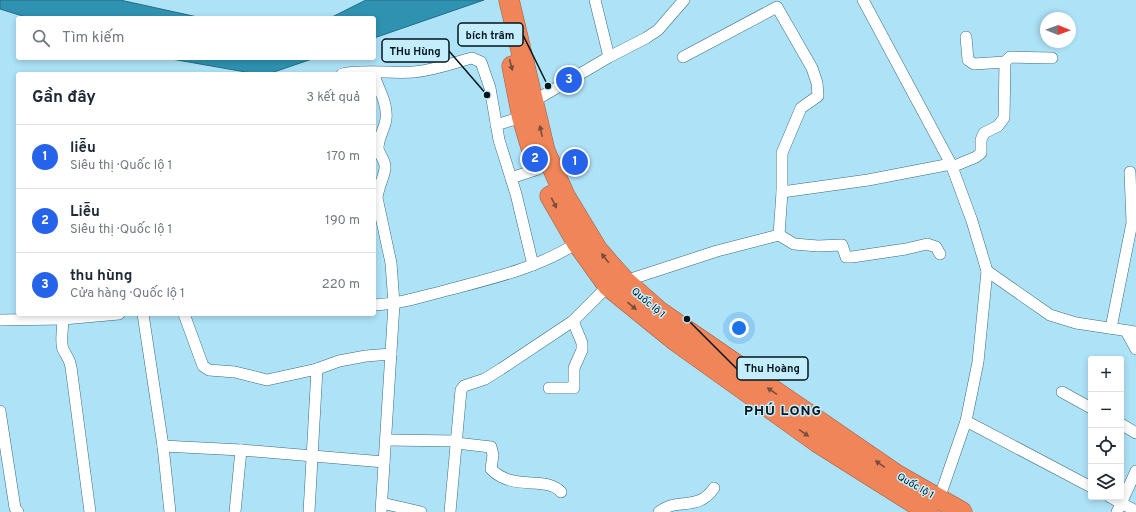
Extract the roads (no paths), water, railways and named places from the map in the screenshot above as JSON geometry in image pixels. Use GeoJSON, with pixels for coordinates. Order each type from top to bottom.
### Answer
{"type":"FeatureCollection","features":[{"type":"Feature","properties":{"kind":"highway"},"geometry":{"type":"LineString","coordinates":[[496,0],[523,84]]}},
{"type":"Feature","properties":{"kind":"highway"},"geometry":{"type":"LineString","coordinates":[[509,0],[523,84]]}},
{"type":"Feature","properties":{"kind":"highway","name":"Quốc lộ 1"},"geometry":{"type":"LineString","coordinates":[[523,84],[534,101],[545,151],[565,196],[617,283]]}},
{"type":"Feature","properties":{"kind":"highway","name":"Quốc lộ 1"},"geometry":{"type":"LineString","coordinates":[[523,84],[522,117],[538,170],[557,210],[577,243],[677,342],[811,438],[928,508],[962,512]]}},
{"type":"Feature","properties":{"kind":"street"},"geometry":{"type":"LineString","coordinates":[[596,0],[609,56]]}},
{"type":"Feature","properties":{"kind":"street"},"geometry":{"type":"LineString","coordinates":[[534,101],[609,56],[646,38],[658,30],[684,0]]}},
{"type":"Feature","properties":{"kind":"street"},"geometry":{"type":"LineString","coordinates":[[863,0],[951,165],[972,221],[987,271],[978,362],[966,421],[928,508]]}},
{"type":"Feature","properties":{"kind":"street"},"geometry":{"type":"LineString","coordinates":[[683,57],[778,8],[812,68],[817,83],[818,96],[801,108],[782,153],[782,192],[779,235]]}},
{"type":"Feature","properties":{"kind":"street"},"geometry":{"type":"LineString","coordinates":[[966,37],[968,60],[974,64],[1005,62],[1010,57],[1052,58]]}},
{"type":"Feature","properties":{"kind":"street"},"geometry":{"type":"LineString","coordinates":[[376,73],[414,72],[442,67],[472,58],[476,58],[483,65],[499,140],[511,178],[533,266]]}},
{"type":"Feature","properties":{"kind":"street"},"geometry":{"type":"LineString","coordinates":[[782,192],[868,180],[951,165],[976,157],[981,153],[981,140],[984,132],[998,126],[1004,118],[1005,62]]}},
{"type":"Feature","properties":{"kind":"street"},"geometry":{"type":"LineString","coordinates":[[376,78],[387,108],[384,129],[378,150],[384,161],[385,169],[377,198],[392,263],[394,304],[382,507],[421,512]]}},
{"type":"Feature","properties":{"kind":"street"},"geometry":{"type":"LineString","coordinates":[[496,125],[522,117]]}},
{"type":"Feature","properties":{"kind":"street"},"geometry":{"type":"LineString","coordinates":[[511,178],[538,170]]}},
{"type":"Feature","properties":{"kind":"street"},"geometry":{"type":"LineString","coordinates":[[1112,328],[1132,223],[1130,172]]}},
{"type":"Feature","properties":{"kind":"street"},"geometry":{"type":"LineString","coordinates":[[450,512],[460,395],[464,386],[485,379],[573,321],[617,283],[717,251],[779,235],[794,244],[818,246],[842,245],[846,256],[852,257],[906,249],[927,244],[936,247],[940,254]]}},
{"type":"Feature","properties":{"kind":"street"},"geometry":{"type":"LineString","coordinates":[[376,305],[394,304],[533,266],[563,252],[577,243]]}},
{"type":"Feature","properties":{"kind":"street"},"geometry":{"type":"LineString","coordinates":[[987,271],[1050,315],[1076,323],[1131,331],[1136,349]]}},
{"type":"Feature","properties":{"kind":"street"},"geometry":{"type":"LineString","coordinates":[[0,320],[84,316]]}},
{"type":"Feature","properties":{"kind":"street"},"geometry":{"type":"LineString","coordinates":[[143,316],[163,446],[170,512]]}},
{"type":"Feature","properties":{"kind":"street"},"geometry":{"type":"LineString","coordinates":[[185,316],[203,366],[209,370],[235,372],[267,380],[317,369],[339,360],[391,354]]}},
{"type":"Feature","properties":{"kind":"street"},"geometry":{"type":"LineString","coordinates":[[67,317],[63,346],[64,351],[69,357],[71,367],[90,512]]}},
{"type":"Feature","properties":{"kind":"street"},"geometry":{"type":"LineString","coordinates":[[549,388],[574,388],[574,368],[582,350],[582,343],[573,321]]}},
{"type":"Feature","properties":{"kind":"street"},"geometry":{"type":"LineString","coordinates":[[309,512],[317,369]]}},
{"type":"Feature","properties":{"kind":"street"},"geometry":{"type":"LineString","coordinates":[[1062,392],[1088,406]]}},
{"type":"Feature","properties":{"kind":"street"},"geometry":{"type":"LineString","coordinates":[[0,411],[15,508],[18,512]]}},
{"type":"Feature","properties":{"kind":"street"},"geometry":{"type":"LineString","coordinates":[[966,421],[1088,485]]}},
{"type":"Feature","properties":{"kind":"street"},"geometry":{"type":"LineString","coordinates":[[1124,426],[1136,433]]}},
{"type":"Feature","properties":{"kind":"street"},"geometry":{"type":"LineString","coordinates":[[387,440],[456,442],[491,447],[493,455],[490,464],[491,469],[497,475],[515,482],[552,484],[561,492]]}},
{"type":"Feature","properties":{"kind":"street"},"geometry":{"type":"LineString","coordinates":[[163,446],[311,455],[384,462]]}},
{"type":"Feature","properties":{"kind":"street"},"geometry":{"type":"LineString","coordinates":[[235,512],[241,450]]}},
{"type":"Feature","properties":{"kind":"street"},"geometry":{"type":"LineString","coordinates":[[1120,508],[1136,471]]}},
{"type":"Feature","properties":{"kind":"street"},"geometry":{"type":"LineString","coordinates":[[659,512],[668,508],[698,506],[705,502],[714,488]]}},
{"type":"Feature","properties":{"kind":"street"},"geometry":{"type":"LineString","coordinates":[[1113,500],[1120,508],[1136,511]]}},
{"type":"Feature","properties":{"kind":"water"},"geometry":{"type":"Polygon","coordinates":[[[0,0],[120,0],[193,16],[23,16],[0,9],[0,0]]]}},
{"type":"Feature","properties":{"kind":"water"},"geometry":{"type":"Polygon","coordinates":[[[366,0],[484,0],[376,37],[376,16],[334,16],[366,0]]]}},
{"type":"Feature","properties":{"kind":"water"},"geometry":{"type":"Polygon","coordinates":[[[177,60],[309,60],[274,72],[246,72],[177,60]]]}},
{"type":"Feature","properties":{"kind":"place","name":"thu hùng"},"geometry":{"type":"Point","coordinates":[569,80]}},
{"type":"Feature","properties":{"kind":"place","name":"bích trâm"},"geometry":{"type":"Point","coordinates":[548,86]}},
{"type":"Feature","properties":{"kind":"place","name":"THu Hùng"},"geometry":{"type":"Point","coordinates":[487,95]}},
{"type":"Feature","properties":{"kind":"place","name":"Liễu"},"geometry":{"type":"Point","coordinates":[535,159]}},
{"type":"Feature","properties":{"kind":"place","name":"liễu"},"geometry":{"type":"Point","coordinates":[575,162]}},
{"type":"Feature","properties":{"kind":"place","name":"Thu Hoàng"},"geometry":{"type":"Point","coordinates":[687,319]}},
{"type":"Feature","properties":{"kind":"district","name":"PHÚ LONG"},"geometry":{"type":"Point","coordinates":[783,410]}}]}
